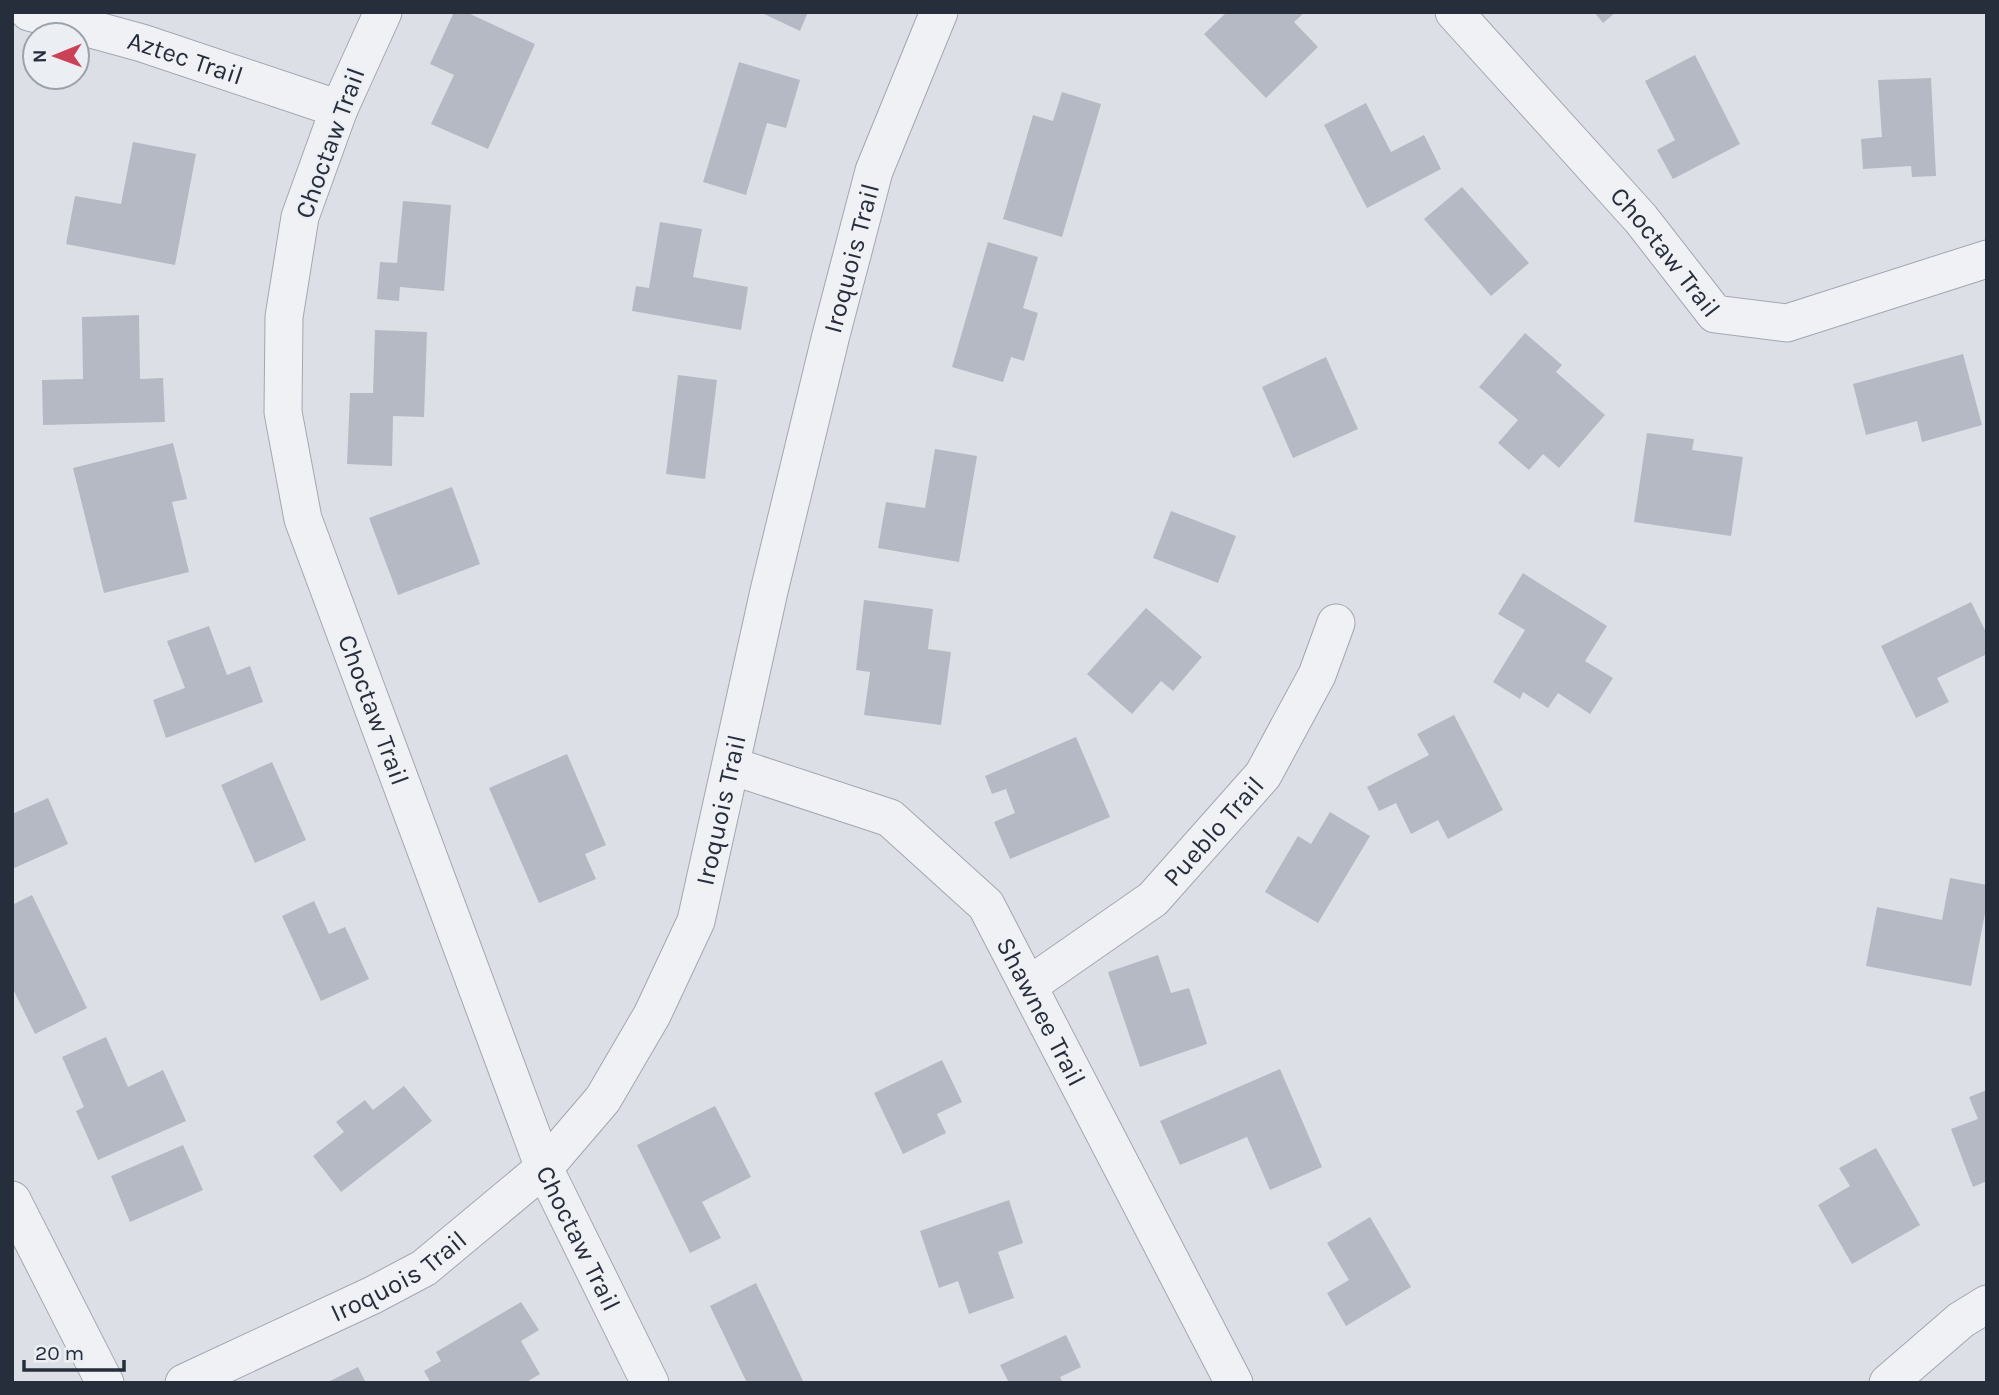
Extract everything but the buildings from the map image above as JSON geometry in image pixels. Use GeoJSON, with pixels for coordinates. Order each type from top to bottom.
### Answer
{"type":"FeatureCollection","features":[{"type":"Feature","properties":{"kind":"street","name":"Aztec Trail"},"geometry":{"type":"LineString","coordinates":[[29,12],[142,43],[338,109]]}},
{"type":"Feature","properties":{"kind":"street","name":"Choctaw Trail"},"geometry":{"type":"LineString","coordinates":[[383,12],[338,109],[300,217],[284,317],[283,412],[303,519],[544,1168],[650,1383]]}},
{"type":"Feature","properties":{"kind":"street","name":"Iroquois Trail"},"geometry":{"type":"LineString","coordinates":[[184,1383],[360,1301],[424,1268],[544,1168],[603,1099],[652,1015],[696,922],[769,592],[874,171],[939,12]]}},
{"type":"Feature","properties":{"kind":"street","name":"Choctaw Trail"},"geometry":{"type":"LineString","coordinates":[[1454,12],[1641,219],[1715,314],[1787,323],[1987,259]]}},
{"type":"Feature","properties":{"kind":"street","name":"Pueblo Trail"},"geometry":{"type":"LineString","coordinates":[[1028,986],[1153,899],[1263,775],[1317,675],[1336,623]]}},
{"type":"Feature","properties":{"kind":"street","name":"Shawnee Trail"},"geometry":{"type":"LineString","coordinates":[[732,766],[890,818],[986,905],[1234,1383]]}},
{"type":"Feature","properties":{"kind":"street"},"geometry":{"type":"LineString","coordinates":[[12,1200],[105,1383]]}},
{"type":"Feature","properties":{"kind":"street"},"geometry":{"type":"LineString","coordinates":[[1888,1383],[1961,1320],[1987,1304]]}}]}
